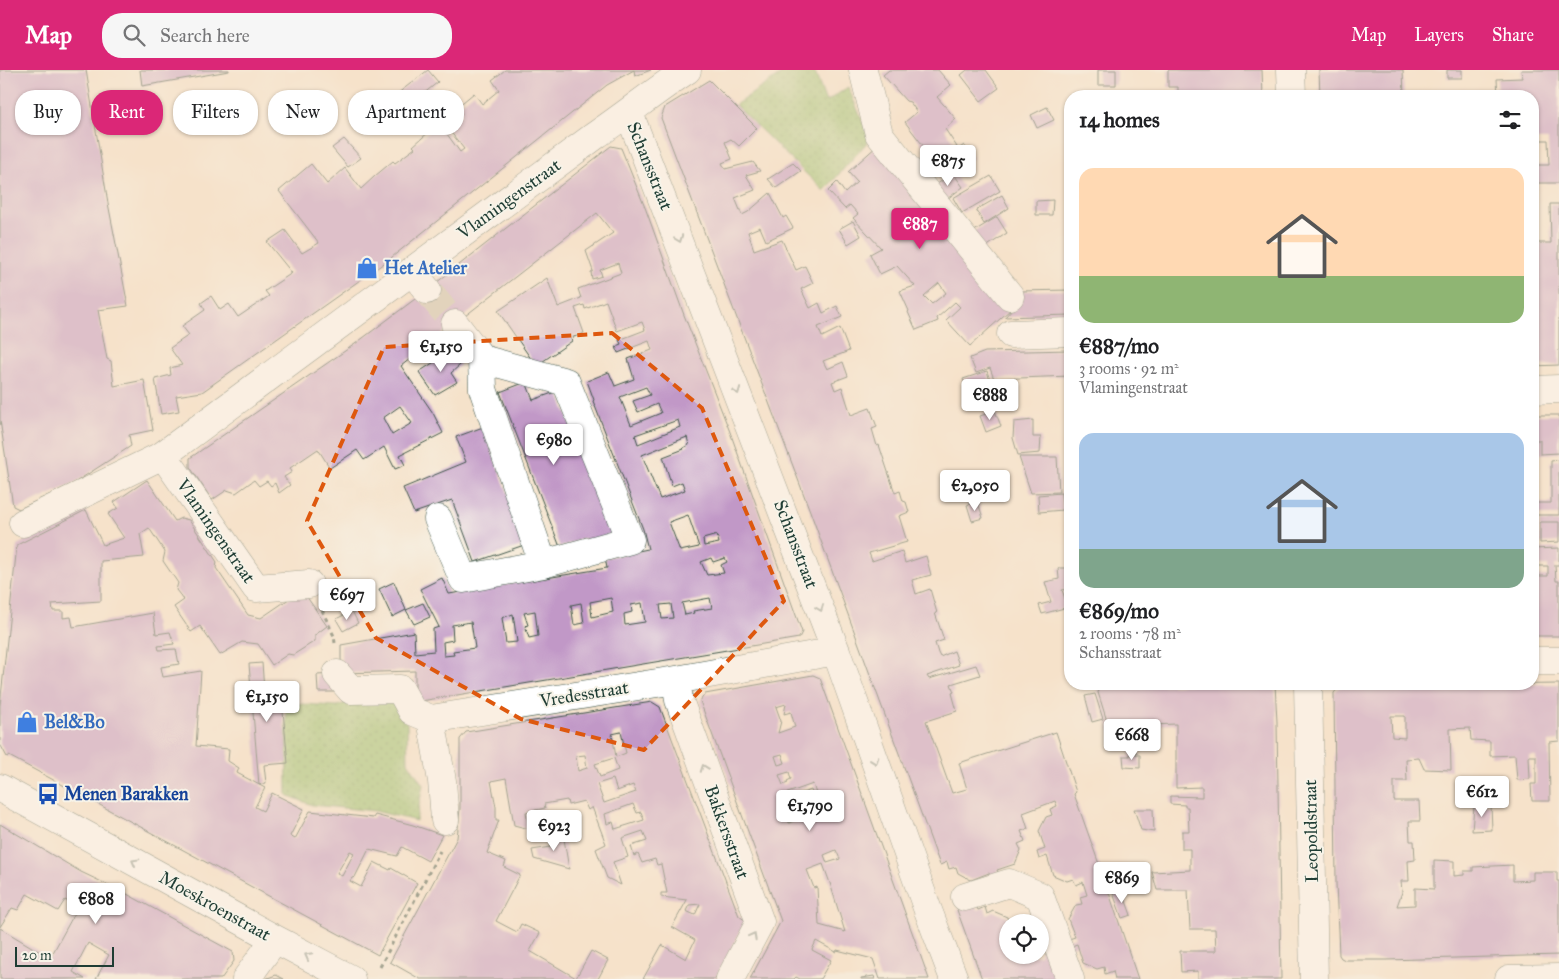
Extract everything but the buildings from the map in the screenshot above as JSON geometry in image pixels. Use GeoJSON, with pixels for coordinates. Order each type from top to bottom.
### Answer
{"type":"FeatureCollection","features":[{"type":"Feature","properties":{"kind":"street","name":"Vlamingenstraat"},"geometry":{"type":"LineString","coordinates":[[22,523],[163,455],[419,280],[596,135],[687,70]]}},
{"type":"Feature","properties":{"kind":"street"},"geometry":{"type":"LineString","coordinates":[[863,70],[879,134],[1010,296]]}},
{"type":"Feature","properties":{"kind":"street"},"geometry":{"type":"LineString","coordinates":[[1291,70],[1292,90]]}},
{"type":"Feature","properties":{"kind":"street","name":"Schansstraat"},"geometry":{"type":"LineString","coordinates":[[629,112],[836,651],[922,896],[954,979]]}},
{"type":"Feature","properties":{"kind":"street"},"geometry":{"type":"LineString","coordinates":[[455,324],[482,359],[483,389],[543,564]]}},
{"type":"Feature","properties":{"kind":"street"},"geometry":{"type":"LineString","coordinates":[[1011,334],[1064,332]]}},
{"type":"Feature","properties":{"kind":"street"},"geometry":{"type":"LineString","coordinates":[[438,519],[463,579],[543,564],[630,540],[566,382],[482,359]]}},
{"type":"Feature","properties":{"kind":"street"},"geometry":{"type":"LineString","coordinates":[[1539,390],[1559,389]]}},
{"type":"Feature","properties":{"kind":"street","name":"Vlamingenstraat"},"geometry":{"type":"LineString","coordinates":[[163,455],[256,588],[309,584]]}},
{"type":"Feature","properties":{"kind":"street","name":"Vredesstraat"},"geometry":{"type":"LineString","coordinates":[[431,719],[676,680],[836,651]]}},
{"type":"Feature","properties":{"kind":"street"},"geometry":{"type":"LineString","coordinates":[[1539,661],[1559,661]]}},
{"type":"Feature","properties":{"kind":"street"},"geometry":{"type":"LineString","coordinates":[[337,674],[351,690],[400,689],[412,711],[431,719],[442,781],[445,820]]}},
{"type":"Feature","properties":{"kind":"street","name":"Bakkersstraat"},"geometry":{"type":"LineString","coordinates":[[676,680],[679,700],[760,922],[730,979]]}},
{"type":"Feature","properties":{"kind":"street","name":"Leopoldstraat"},"geometry":{"type":"LineString","coordinates":[[1308,690],[1314,979]]}},
{"type":"Feature","properties":{"kind":"street","name":"Moeskroenstraat"},"geometry":{"type":"LineString","coordinates":[[0,788],[351,979]]}},
{"type":"Feature","properties":{"kind":"street"},"geometry":{"type":"LineString","coordinates":[[965,897],[1009,883],[1040,896],[1070,979]]}},
{"type":"Feature","properties":{"kind":"street"},"geometry":{"type":"LineString","coordinates":[[246,979],[275,939]]}},
{"type":"Feature","properties":{"kind":"street"},"geometry":{"type":"LineString","coordinates":[[1509,979],[1559,978]]}},
{"type":"Feature","properties":{"kind":"path"},"geometry":{"type":"LineString","coordinates":[[378,972],[448,836],[445,820]]}},
{"type":"Feature","properties":{"kind":"highlighted area"},"geometry":{"type":"Polygon","coordinates":[[[612,333],[702,408],[784,601],[644,750],[521,719],[376,638],[307,521],[384,347],[612,333]]]}},
{"type":"Feature","properties":{"kind":"green space"},"geometry":{"type":"Polygon","coordinates":[[[787,70],[814,70],[826,102],[848,87],[870,139],[824,191],[735,105],[787,70]]]}},
{"type":"Feature","properties":{"kind":"green space"},"geometry":{"type":"Polygon","coordinates":[[[286,703],[337,706],[346,703],[394,703],[407,723],[408,762],[423,785],[416,821],[375,811],[312,805],[287,795],[286,703]]]}},
{"type":"Feature","properties":{"kind":"tunnel"},"geometry":{"type":"LineString","coordinates":[[427,290],[455,324]]}},
{"type":"Feature","properties":{"kind":"place","name":"Het Atelier"},"geometry":{"type":"Point","coordinates":[367,268]}},
{"type":"Feature","properties":{"kind":"place","name":"Bel&Bo"},"geometry":{"type":"Point","coordinates":[27,722]}},
{"type":"Feature","properties":{"kind":"place","name":"Menen Barakken"},"geometry":{"type":"Point","coordinates":[48,794]}}]}
